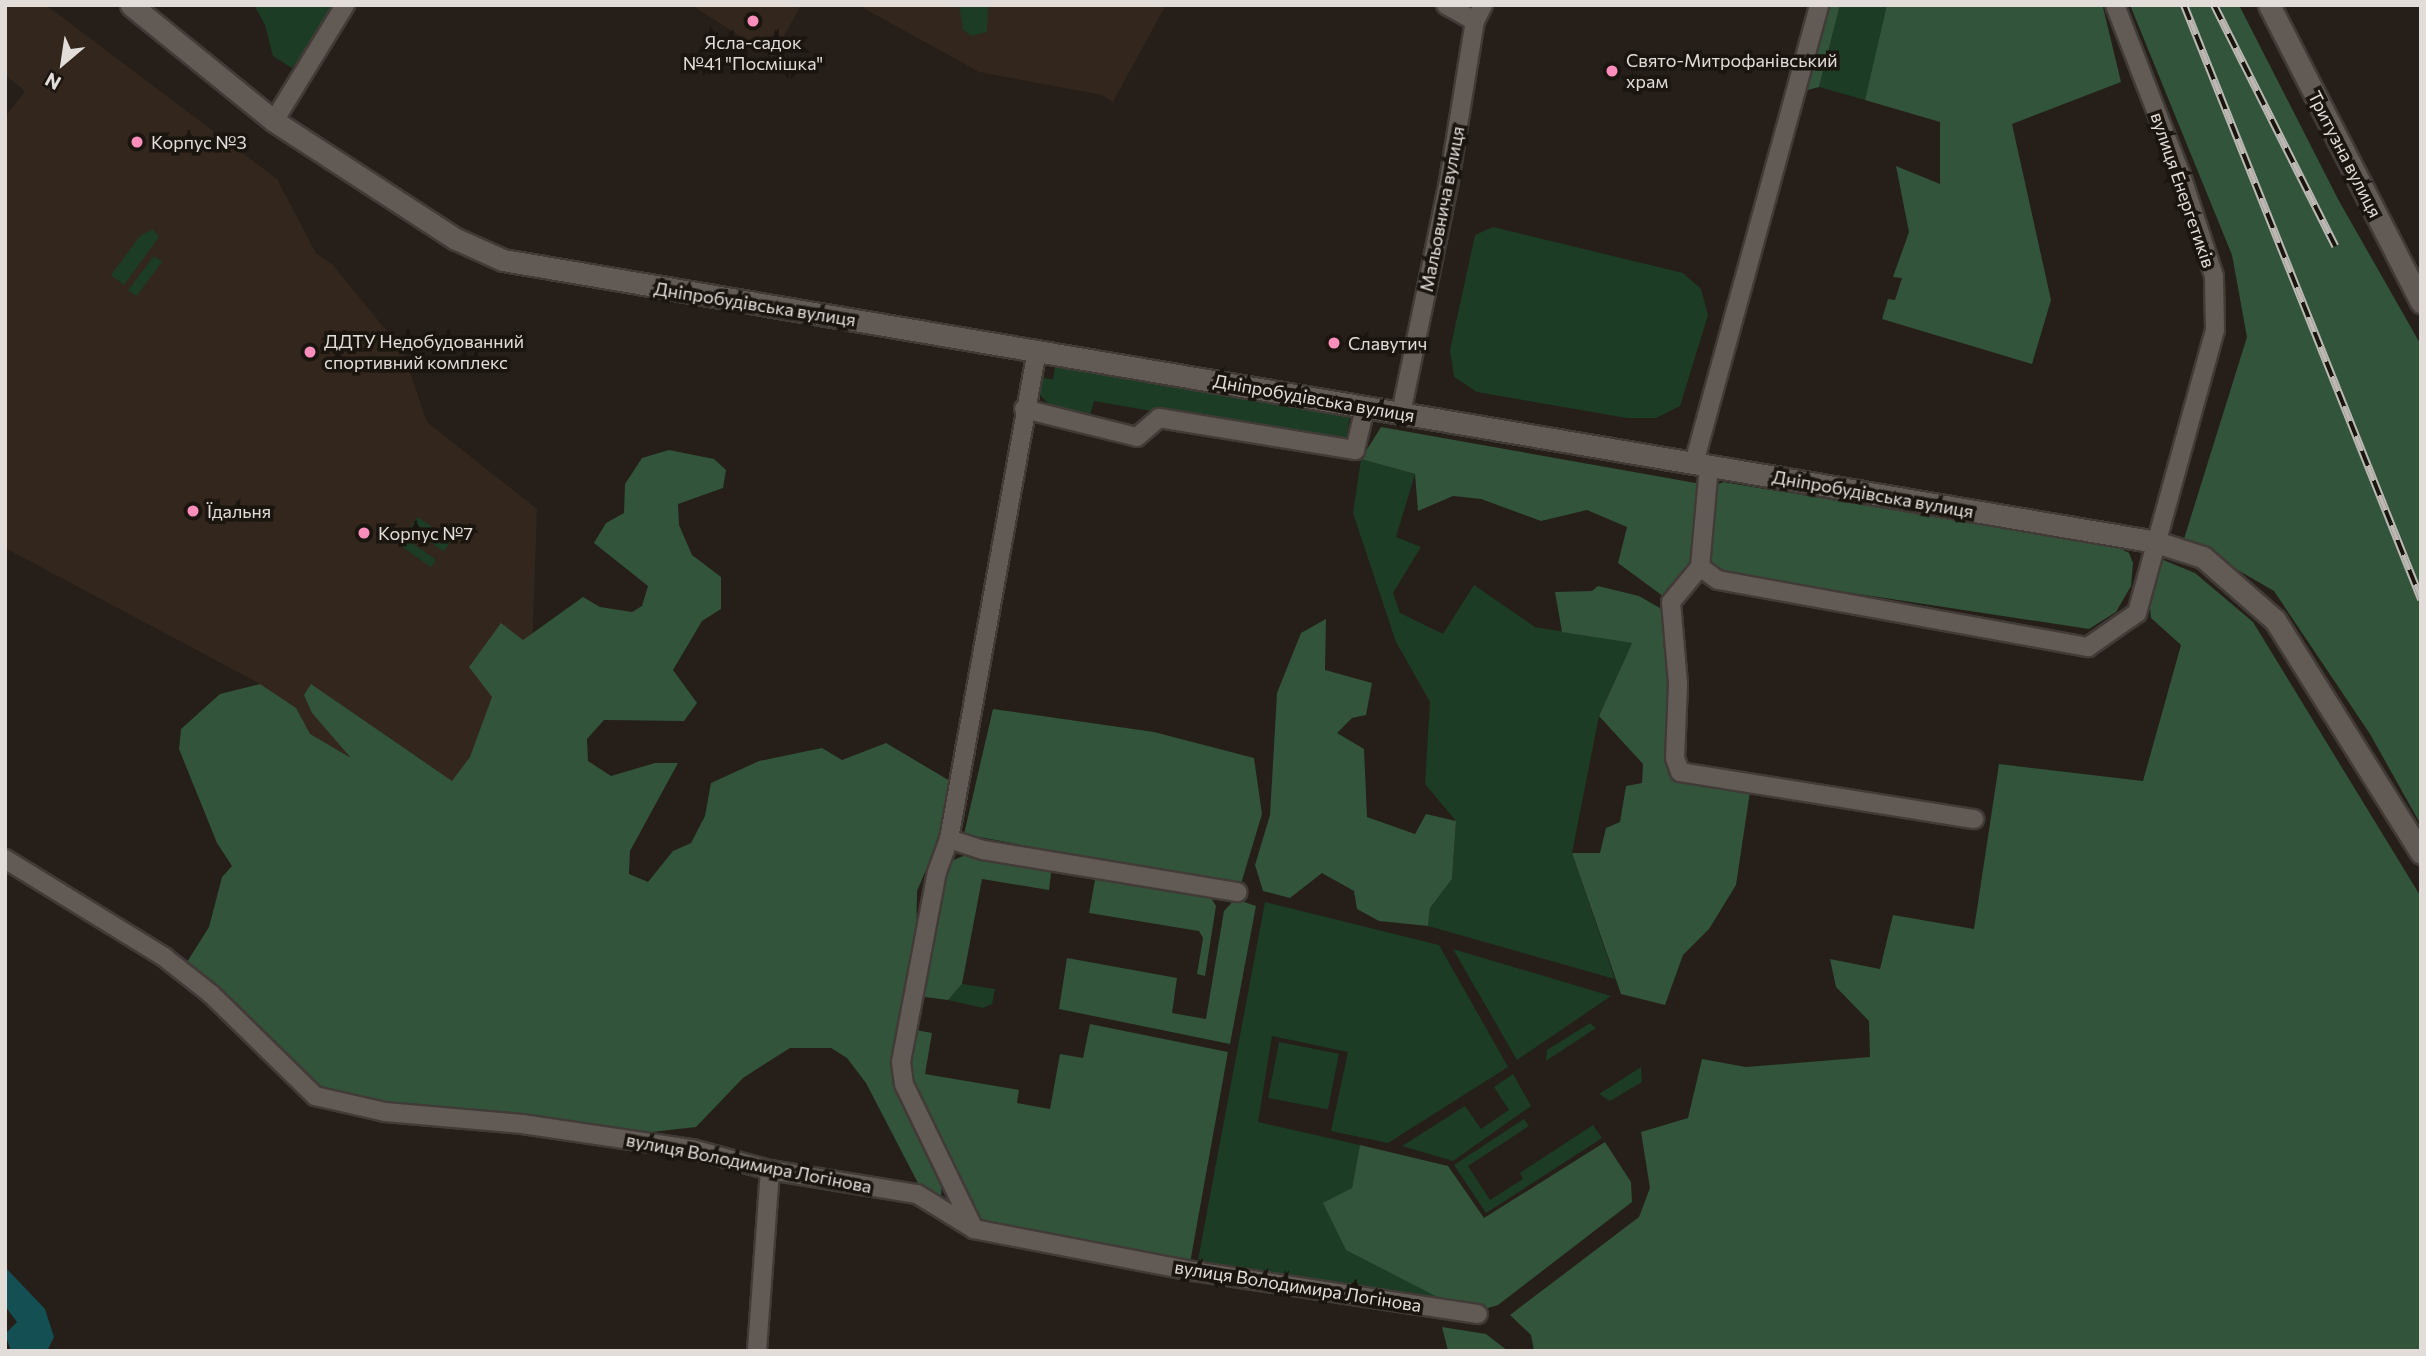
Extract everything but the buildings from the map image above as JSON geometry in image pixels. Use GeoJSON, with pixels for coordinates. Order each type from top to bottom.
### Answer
{"type":"FeatureCollection","features":[{"type":"Feature","properties":{"kind":"street","name":"Дніпробудівська вулиця"},"geometry":{"type":"LineString","coordinates":[[131,5],[274,121],[457,239],[503,260],[2156,542],[2203,556],[2242,586],[2275,620],[2421,853]]}},
{"type":"Feature","properties":{"kind":"street"},"geometry":{"type":"LineString","coordinates":[[274,121],[345,5]]}},
{"type":"Feature","properties":{"kind":"street"},"geometry":{"type":"LineString","coordinates":[[1446,5],[1479,13]]}},
{"type":"Feature","properties":{"kind":"street"},"geometry":{"type":"LineString","coordinates":[[1819,5],[1702,464],[1700,567],[1671,602],[1678,684],[1675,758],[1680,772],[1974,819]]}},
{"type":"Feature","properties":{"kind":"street","name":"вулиця Енергетиків"},"geometry":{"type":"LineString","coordinates":[[1700,567],[1718,580],[2088,647],[2137,613],[2215,330],[2214,276],[2181,175],[2115,5]]}},
{"type":"Feature","properties":{"kind":"street","name":"Тритузна вулиця"},"geometry":{"type":"LineString","coordinates":[[2269,5],[2421,302]]}},
{"type":"Feature","properties":{"kind":"street","name":"Мальовнича вулиця"},"geometry":{"type":"LineString","coordinates":[[1401,413],[1449,181],[1479,13]]}},
{"type":"Feature","properties":{"kind":"street"},"geometry":{"type":"LineString","coordinates":[[974,1229],[904,1084],[901,1062],[937,872],[949,839],[1024,409],[1037,350]]}},
{"type":"Feature","properties":{"kind":"street"},"geometry":{"type":"LineString","coordinates":[[1024,409],[1137,437],[1159,418],[1355,450],[1365,408]]}},
{"type":"Feature","properties":{"kind":"street"},"geometry":{"type":"LineString","coordinates":[[949,839],[996,853],[1238,892]]}},
{"type":"Feature","properties":{"kind":"street","name":"вулиця Володимира Логінова"},"geometry":{"type":"LineString","coordinates":[[5,859],[164,957],[211,994],[315,1096],[386,1112],[522,1124],[691,1149],[769,1170],[917,1195],[974,1229],[1193,1271],[1478,1314]]}},
{"type":"Feature","properties":{"kind":"street"},"geometry":{"type":"LineString","coordinates":[[757,1351],[769,1170]]}},
{"type":"Feature","properties":{"kind":"shaded area"},"geometry":{"type":"Polygon","coordinates":[[[5,5],[46,5],[277,179],[316,253],[333,265],[403,351],[427,422],[537,509],[532,654],[461,794],[302,749],[260,684],[5,548],[5,117],[25,91],[5,75],[5,5]]]}},
{"type":"Feature","properties":{"kind":"shaded area","name":"Ясла-садок №41 \"Посмішка\""},"geometry":{"type":"Polygon","coordinates":[[[691,5],[801,5],[773,57],[691,5]]]}},
{"type":"Feature","properties":{"kind":"shaded area"},"geometry":{"type":"Polygon","coordinates":[[[858,5],[1166,5],[1113,102],[1102,95],[979,72],[858,5]]]}},
{"type":"Feature","properties":{"kind":"green space"},"geometry":{"type":"Polygon","coordinates":[[[254,5],[336,5],[292,68],[273,56],[265,25],[254,5]]]}},
{"type":"Feature","properties":{"kind":"green space"},"geometry":{"type":"Polygon","coordinates":[[[959,5],[988,5],[987,32],[972,36],[963,30],[959,5]]]}},
{"type":"Feature","properties":{"kind":"green space"},"geometry":{"type":"Polygon","coordinates":[[[1830,5],[1840,5],[1819,87],[1804,91],[1830,5]]]}},
{"type":"Feature","properties":{"kind":"green space"},"geometry":{"type":"Polygon","coordinates":[[[1840,5],[1890,6],[1865,100],[1819,87],[1840,5]]]}},
{"type":"Feature","properties":{"kind":"green space"},"geometry":{"type":"Polygon","coordinates":[[[1887,5],[2103,7],[2121,82],[2012,124],[2051,300],[2032,364],[1882,319],[1888,299],[1895,300],[1902,278],[1893,277],[1909,232],[1896,166],[1940,184],[1940,122],[1865,100],[1887,5]]]}},
{"type":"Feature","properties":{"kind":"green space"},"geometry":{"type":"Polygon","coordinates":[[[2130,5],[2239,5],[2339,201],[2421,345],[2421,825],[2370,734],[2274,591],[2184,539],[2247,337],[2232,255],[2130,5]]]}},
{"type":"Feature","properties":{"kind":"green space"},"geometry":{"type":"Polygon","coordinates":[[[1493,227],[1683,273],[1701,289],[1708,315],[1680,406],[1656,418],[1627,418],[1477,392],[1454,377],[1450,350],[1475,235],[1493,227]]]}},
{"type":"Feature","properties":{"kind":"green space"},"geometry":{"type":"Polygon","coordinates":[[[153,229],[159,237],[124,285],[111,275],[140,236],[153,229]]]}},
{"type":"Feature","properties":{"kind":"green space"},"geometry":{"type":"Polygon","coordinates":[[[154,256],[162,262],[136,296],[128,290],[154,256]]]}},
{"type":"Feature","properties":{"kind":"green space"},"geometry":{"type":"Polygon","coordinates":[[[1056,362],[1350,414],[1347,433],[1053,381],[1056,362]]]}},
{"type":"Feature","properties":{"kind":"green space"},"geometry":{"type":"Polygon","coordinates":[[[1039,377],[1351,433],[1338,444],[1094,401],[1090,415],[1050,405],[1038,393],[1039,377]]]}},
{"type":"Feature","properties":{"kind":"green space"},"geometry":{"type":"Polygon","coordinates":[[[1381,427],[1707,485],[1700,567],[1671,602],[1618,563],[1627,527],[1587,510],[1541,521],[1481,499],[1453,496],[1418,511],[1415,474],[1361,459],[1381,427]]]}},
{"type":"Feature","properties":{"kind":"green space"},"geometry":{"type":"Polygon","coordinates":[[[669,450],[714,459],[726,470],[723,488],[678,504],[679,525],[692,555],[721,577],[721,609],[702,621],[673,670],[697,703],[684,721],[604,720],[587,739],[588,761],[611,776],[655,763],[678,763],[630,851],[629,874],[648,882],[673,851],[691,843],[705,816],[711,783],[759,761],[822,748],[842,760],[886,743],[950,781],[945,825],[917,891],[916,953],[895,1063],[942,1176],[941,1199],[920,1187],[866,1083],[847,1058],[831,1048],[790,1048],[743,1078],[696,1127],[643,1133],[525,1116],[389,1105],[321,1086],[187,962],[209,927],[222,877],[232,866],[217,843],[179,749],[181,729],[220,694],[260,684],[296,708],[310,734],[351,758],[312,713],[304,695],[311,684],[452,781],[470,757],[492,697],[469,667],[501,623],[523,640],[583,597],[600,607],[632,612],[642,606],[648,586],[594,543],[606,523],[624,513],[625,484],[642,458],[669,450]]]}},
{"type":"Feature","properties":{"kind":"green space"},"geometry":{"type":"Polygon","coordinates":[[[1361,459],[1415,474],[1396,537],[1421,547],[1393,593],[1400,613],[1443,634],[1474,585],[1535,627],[1632,643],[1599,716],[1572,853],[1615,979],[1428,926],[1430,908],[1452,879],[1456,821],[1425,784],[1430,702],[1396,642],[1353,513],[1361,459]]]}},
{"type":"Feature","properties":{"kind":"green space"},"geometry":{"type":"Polygon","coordinates":[[[1723,482],[2117,547],[2129,553],[2133,563],[2131,586],[2116,612],[2089,629],[1727,574],[1705,560],[1712,487],[1723,482]]]}},
{"type":"Feature","properties":{"kind":"green space"},"geometry":{"type":"Polygon","coordinates":[[[418,517],[451,541],[444,552],[410,528],[418,517]]]}},
{"type":"Feature","properties":{"kind":"green space"},"geometry":{"type":"Polygon","coordinates":[[[405,538],[436,560],[431,567],[400,545],[405,538]]]}},
{"type":"Feature","properties":{"kind":"green space"},"geometry":{"type":"Polygon","coordinates":[[[2161,559],[2195,573],[2253,622],[2421,897],[2421,1351],[1534,1351],[1531,1335],[1510,1315],[1639,1217],[1650,1188],[1641,1132],[1688,1118],[1702,1059],[1746,1067],[1870,1057],[1869,1021],[1836,987],[1830,959],[1880,969],[1893,915],[1974,929],[1999,764],[2143,781],[2181,645],[2151,618],[2149,597],[2161,559]]]}},
{"type":"Feature","properties":{"kind":"green space"},"geometry":{"type":"Polygon","coordinates":[[[1598,586],[1639,596],[1672,615],[1680,771],[1751,785],[1736,885],[1709,929],[1683,955],[1665,1005],[1621,994],[1572,853],[1600,853],[1606,828],[1620,822],[1626,786],[1642,783],[1643,764],[1599,716],[1632,643],[1562,632],[1555,592],[1592,591],[1598,586]]]}},
{"type":"Feature","properties":{"kind":"green space"},"geometry":{"type":"Polygon","coordinates":[[[1326,619],[1325,670],[1372,683],[1366,715],[1352,718],[1337,733],[1364,749],[1367,817],[1415,834],[1426,814],[1456,821],[1452,879],[1430,908],[1428,926],[1379,921],[1357,909],[1354,891],[1322,873],[1290,898],[1263,891],[1255,865],[1270,815],[1277,693],[1301,633],[1326,619]]]}},
{"type":"Feature","properties":{"kind":"green space"},"geometry":{"type":"Polygon","coordinates":[[[993,709],[1154,732],[1254,758],[1262,814],[1240,887],[964,834],[993,709]]]}},
{"type":"Feature","properties":{"kind":"green space"},"geometry":{"type":"Polygon","coordinates":[[[971,853],[1052,866],[1049,890],[982,879],[962,984],[948,1000],[925,997],[921,994],[941,874],[951,861],[971,853]]]}},
{"type":"Feature","properties":{"kind":"green space"},"geometry":{"type":"Polygon","coordinates":[[[1096,874],[1210,896],[1216,906],[1205,976],[1197,974],[1203,938],[1199,931],[1089,913],[1096,874]]]}},
{"type":"Feature","properties":{"kind":"green space"},"geometry":{"type":"Polygon","coordinates":[[[1235,899],[1256,906],[1230,1044],[1059,1009],[1067,958],[1177,978],[1172,1013],[1206,1019],[1224,911],[1235,899]]]}},
{"type":"Feature","properties":{"kind":"green space"},"geometry":{"type":"Polygon","coordinates":[[[1265,902],[1439,945],[1508,1067],[1388,1143],[1331,1131],[1348,1052],[1272,1036],[1258,1122],[1360,1145],[1352,1188],[1341,1195],[1409,1279],[1449,1303],[1198,1260],[1265,902]]]}},
{"type":"Feature","properties":{"kind":"green space"},"geometry":{"type":"Polygon","coordinates":[[[1453,949],[1611,996],[1517,1060],[1453,949]]]}},
{"type":"Feature","properties":{"kind":"green space"},"geometry":{"type":"Polygon","coordinates":[[[962,984],[995,989],[992,1004],[983,1008],[948,1000],[962,984]]]}},
{"type":"Feature","properties":{"kind":"green space"},"geometry":{"type":"Polygon","coordinates":[[[1590,1023],[1596,1028],[1546,1061],[1547,1050],[1590,1023]]]}},
{"type":"Feature","properties":{"kind":"green space"},"geometry":{"type":"Polygon","coordinates":[[[1090,1024],[1228,1052],[1190,1263],[991,1227],[975,1220],[907,1074],[915,1030],[932,1033],[925,1074],[1019,1090],[1017,1103],[1050,1109],[1060,1054],[1083,1058],[1090,1024]]]}},
{"type":"Feature","properties":{"kind":"green space"},"geometry":{"type":"Polygon","coordinates":[[[1279,1042],[1339,1054],[1328,1110],[1268,1098],[1279,1042]]]}},
{"type":"Feature","properties":{"kind":"green space"},"geometry":{"type":"Polygon","coordinates":[[[1641,1067],[1642,1082],[1610,1101],[1599,1094],[1641,1067]]]}},
{"type":"Feature","properties":{"kind":"green space"},"geometry":{"type":"Polygon","coordinates":[[[1513,1074],[1531,1106],[1453,1161],[1402,1146],[1465,1106],[1481,1129],[1509,1110],[1494,1087],[1513,1074]]]}},
{"type":"Feature","properties":{"kind":"green space"},"geometry":{"type":"Polygon","coordinates":[[[1524,1119],[1529,1126],[1468,1166],[1490,1200],[1523,1179],[1520,1173],[1593,1125],[1602,1138],[1486,1213],[1454,1165],[1524,1119]]]}},
{"type":"Feature","properties":{"kind":"green space"},"geometry":{"type":"Polygon","coordinates":[[[1605,1142],[1631,1182],[1632,1202],[1498,1305],[1478,1311],[1449,1303],[1346,1250],[1323,1203],[1352,1188],[1360,1145],[1448,1166],[1484,1218],[1605,1142]]]}},
{"type":"Feature","properties":{"kind":"green space"},"geometry":{"type":"Polygon","coordinates":[[[1442,1327],[1486,1334],[1508,1351],[1448,1351],[1442,1327]]]}},
{"type":"Feature","properties":{"kind":"water"},"geometry":{"type":"Polygon","coordinates":[[[5,1267],[45,1309],[54,1337],[47,1351],[11,1351],[5,1334],[17,1322],[5,1306],[5,1267]]]}},
{"type":"Feature","properties":{"kind":"railway"},"geometry":{"type":"LineString","coordinates":[[2184,5],[2421,599]]}},
{"type":"Feature","properties":{"kind":"railway"},"geometry":{"type":"LineString","coordinates":[[2214,5],[2335,246]]}},
{"type":"Feature","properties":{"kind":"place","name":"Ясла-садок №41 \"Посмішка\""},"geometry":{"type":"Point","coordinates":[753,21]}},
{"type":"Feature","properties":{"kind":"place","name":"Свято-Митрофанівський храм"},"geometry":{"type":"Point","coordinates":[1612,71]}},
{"type":"Feature","properties":{"kind":"place","name":"Корпус №3"},"geometry":{"type":"Point","coordinates":[137,142]}},
{"type":"Feature","properties":{"kind":"place","name":"Славутич"},"geometry":{"type":"Point","coordinates":[1334,343]}},
{"type":"Feature","properties":{"kind":"place","name":"ДДТУ Недобудованний спортивний комплекс"},"geometry":{"type":"Point","coordinates":[310,352]}},
{"type":"Feature","properties":{"kind":"place","name":"Їдальня"},"geometry":{"type":"Point","coordinates":[193,511]}},
{"type":"Feature","properties":{"kind":"place","name":"Корпус №7"},"geometry":{"type":"Point","coordinates":[364,533]}}]}
